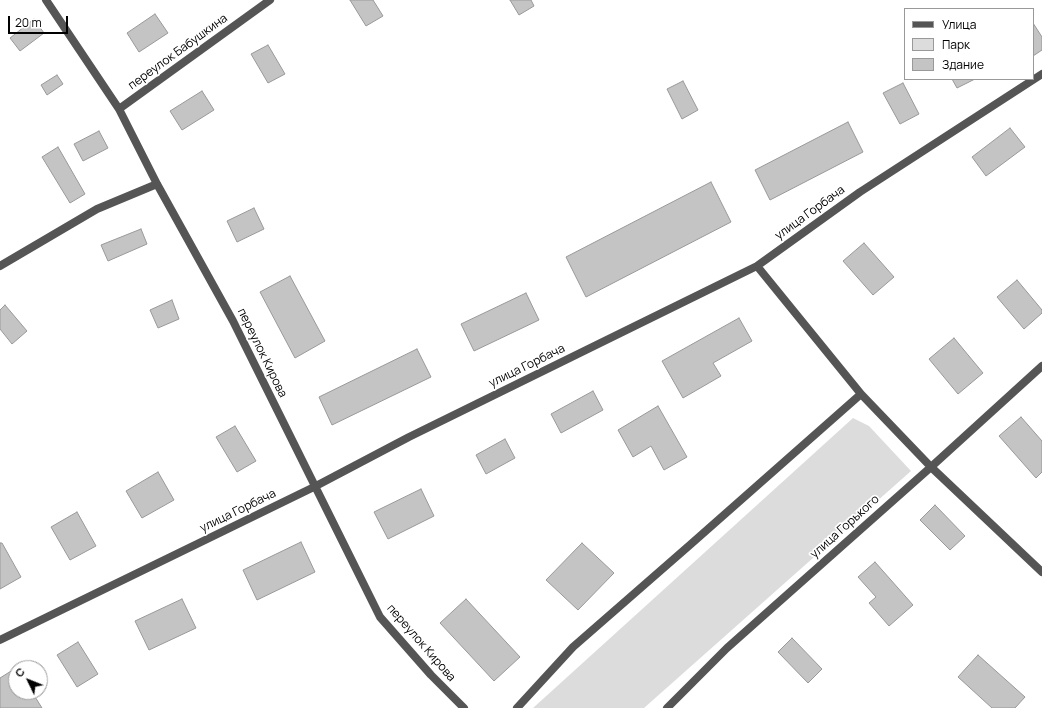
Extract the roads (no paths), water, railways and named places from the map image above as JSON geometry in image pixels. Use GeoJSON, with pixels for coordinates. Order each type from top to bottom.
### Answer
{"type":"FeatureCollection","features":[{"type":"Feature","properties":{"kind":"street","name":"переулок Кирова"},"geometry":{"type":"LineString","coordinates":[[46,0],[119,109],[157,184],[233,321],[314,487],[380,617],[431,676],[464,708]]}},
{"type":"Feature","properties":{"kind":"street","name":"переулок Бабушкина"},"geometry":{"type":"LineString","coordinates":[[119,109],[270,0]]}},
{"type":"Feature","properties":{"kind":"street","name":"улица Горбача"},"geometry":{"type":"LineString","coordinates":[[0,640],[314,487],[409,437],[757,266],[860,192],[1033,80]]}},
{"type":"Feature","properties":{"kind":"street"},"geometry":{"type":"LineString","coordinates":[[0,266],[97,209],[157,184]]}},
{"type":"Feature","properties":{"kind":"street"},"geometry":{"type":"LineString","coordinates":[[757,266],[861,394],[931,467],[1042,572]]}},
{"type":"Feature","properties":{"kind":"street","name":"улица Горького"},"geometry":{"type":"LineString","coordinates":[[667,708],[727,648],[931,467],[1042,366]]}},
{"type":"Feature","properties":{"kind":"street"},"geometry":{"type":"LineString","coordinates":[[517,708],[573,647],[861,394]]}}]}
